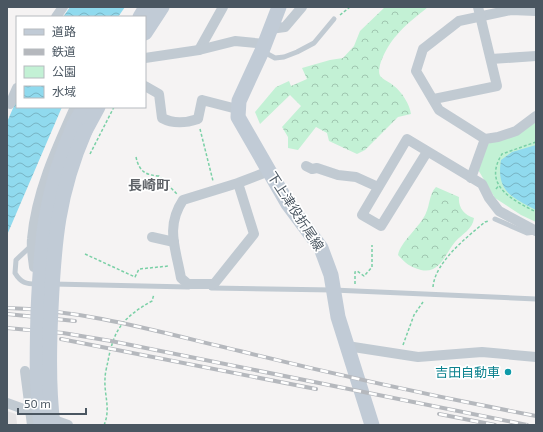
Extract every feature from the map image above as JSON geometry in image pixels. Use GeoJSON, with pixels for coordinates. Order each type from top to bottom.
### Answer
{"type":"FeatureCollection","features":[{"type":"Feature","properties":{"kind":"street"},"geometry":{"type":"LineString","coordinates":[[57,16],[64,7]]}},
{"type":"Feature","properties":{"kind":"street"},"geometry":{"type":"LineString","coordinates":[[137,16],[145,7]]}},
{"type":"Feature","properties":{"kind":"street"},"geometry":{"type":"LineString","coordinates":[[140,16],[145,7]]}},
{"type":"Feature","properties":{"kind":"street"},"geometry":{"type":"LineString","coordinates":[[146,31],[162,7]]}},
{"type":"Feature","properties":{"kind":"street"},"geometry":{"type":"LineString","coordinates":[[199,50],[223,11],[223,7]]}},
{"type":"Feature","properties":{"kind":"street"},"geometry":{"type":"LineString","coordinates":[[146,87],[159,94],[162,118],[168,121],[187,122],[198,119],[202,100],[237,110],[239,101],[264,48],[279,7]]}},
{"type":"Feature","properties":{"kind":"street"},"geometry":{"type":"LineString","coordinates":[[270,29],[285,27],[302,7]]}},
{"type":"Feature","properties":{"kind":"street"},"geometry":{"type":"LineString","coordinates":[[434,99],[496,86],[491,58],[478,7]]}},
{"type":"Feature","properties":{"kind":"street"},"geometry":{"type":"LineString","coordinates":[[536,10],[510,9],[481,18],[459,21],[423,49],[416,71],[434,99],[439,110],[485,139],[498,137],[516,131],[536,116]]}},
{"type":"Feature","properties":{"kind":"street"},"geometry":{"type":"LineString","coordinates":[[146,58],[199,50],[235,41],[264,48]]}},
{"type":"Feature","properties":{"kind":"street"},"geometry":{"type":"LineString","coordinates":[[491,58],[536,56]]}},
{"type":"Feature","properties":{"kind":"street"},"geometry":{"type":"LineString","coordinates":[[8,107],[16,90]]}},
{"type":"Feature","properties":{"kind":"street"},"geometry":{"type":"LineString","coordinates":[[75,108],[56,149],[44,183],[35,219],[32,245],[34,267],[51,270],[58,245],[63,210],[75,173],[87,142],[105,108]]}},
{"type":"Feature","properties":{"kind":"street"},"geometry":{"type":"LineString","coordinates":[[62,424],[48,362],[54,240],[61,200],[74,157],[84,108]]}},
{"type":"Feature","properties":{"kind":"street"},"geometry":{"type":"LineString","coordinates":[[42,425],[37,392],[37,356],[42,240],[52,184],[60,157],[79,128],[97,108]]}},
{"type":"Feature","properties":{"kind":"street","name":"下上津役折尾線"},"geometry":{"type":"LineString","coordinates":[[237,110],[238,117],[288,204],[321,248],[331,275],[338,317],[372,425]]}},
{"type":"Feature","properties":{"kind":"street"},"geometry":{"type":"LineString","coordinates":[[427,152],[381,226],[362,215],[407,139],[482,184],[489,198],[499,211],[536,232]]}},
{"type":"Feature","properties":{"kind":"street"},"geometry":{"type":"LineString","coordinates":[[471,178],[485,139]]}},
{"type":"Feature","properties":{"kind":"street"},"geometry":{"type":"LineString","coordinates":[[306,166],[312,169],[317,168],[338,175],[356,177],[378,187]]}},
{"type":"Feature","properties":{"kind":"street"},"geometry":{"type":"LineString","coordinates":[[238,183],[254,234],[214,284],[188,284],[181,278],[174,242],[174,217],[183,200],[238,183],[269,171]]}},
{"type":"Feature","properties":{"kind":"street"},"geometry":{"type":"LineString","coordinates":[[152,237],[174,242]]}},
{"type":"Feature","properties":{"kind":"street"},"geometry":{"type":"LineString","coordinates":[[347,346],[418,357],[482,352],[536,357]]}},
{"type":"Feature","properties":{"kind":"street"},"geometry":{"type":"LineString","coordinates":[[25,371],[32,425]]}},
{"type":"Feature","properties":{"kind":"street"},"geometry":{"type":"LineString","coordinates":[[7,403],[29,410],[62,424]]}},
{"type":"Feature","properties":{"kind":"lane"},"geometry":{"type":"LineString","coordinates":[[264,48],[275,58],[284,57],[297,52],[314,43],[334,19]]}},
{"type":"Feature","properties":{"kind":"lane"},"geometry":{"type":"LineString","coordinates":[[495,219],[527,233],[536,232]]}},
{"type":"Feature","properties":{"kind":"lane"},"geometry":{"type":"LineString","coordinates":[[32,245],[16,260],[15,274],[20,281],[27,284],[333,290],[536,298]]}},
{"type":"Feature","properties":{"kind":"path"},"geometry":{"type":"LineString","coordinates":[[334,19],[350,7]]}},
{"type":"Feature","properties":{"kind":"path"},"geometry":{"type":"LineString","coordinates":[[90,154],[113,108]]}},
{"type":"Feature","properties":{"kind":"path"},"geometry":{"type":"LineString","coordinates":[[198,119],[215,190]]}},
{"type":"Feature","properties":{"kind":"path"},"geometry":{"type":"LineString","coordinates":[[536,142],[502,154],[496,170],[499,185],[504,194],[512,201],[536,212]]}},
{"type":"Feature","properties":{"kind":"path"},"geometry":{"type":"LineString","coordinates":[[136,157],[142,172],[148,175],[159,176],[183,200]]}},
{"type":"Feature","properties":{"kind":"path"},"geometry":{"type":"LineString","coordinates":[[402,355],[404,344],[414,315],[433,289],[434,277],[457,246],[485,222],[495,219]]}},
{"type":"Feature","properties":{"kind":"path"},"geometry":{"type":"LineString","coordinates":[[351,284],[356,282],[355,272],[357,271],[364,276],[370,271],[373,262],[372,245]]}},
{"type":"Feature","properties":{"kind":"path"},"geometry":{"type":"LineString","coordinates":[[84,254],[135,277],[139,269],[179,264]]}},
{"type":"Feature","properties":{"kind":"path"},"geometry":{"type":"LineString","coordinates":[[104,425],[107,419],[108,402],[104,379],[112,341],[119,329],[134,311],[152,301],[156,286]]}},
{"type":"Feature","properties":{"kind":"shaded area"},"geometry":{"type":"Polygon","coordinates":[[[7,411],[16,414],[17,424],[7,425],[7,411]]]}},
{"type":"Feature","properties":{"kind":"green space"},"geometry":{"type":"Polygon","coordinates":[[[385,7],[428,7],[407,24],[393,39],[383,56],[379,68],[381,77],[403,95],[411,114],[398,117],[365,150],[357,154],[329,141],[327,133],[316,127],[298,150],[288,148],[288,137],[282,127],[301,106],[290,95],[260,124],[255,112],[276,87],[289,81],[291,86],[307,79],[302,68],[343,58],[354,46],[360,31],[385,7]]]}},
{"type":"Feature","properties":{"kind":"green space"},"geometry":{"type":"Polygon","coordinates":[[[536,120],[536,222],[521,215],[495,198],[477,168],[486,145],[536,120]]]}},
{"type":"Feature","properties":{"kind":"green space"},"geometry":{"type":"Polygon","coordinates":[[[436,187],[459,197],[462,210],[467,215],[474,218],[472,225],[455,242],[437,266],[433,269],[421,270],[414,268],[398,255],[402,245],[423,218],[432,193],[436,187]]]}},
{"type":"Feature","properties":{"kind":"water"},"geometry":{"type":"Polygon","coordinates":[[[70,7],[125,7],[119,16],[64,16],[70,7]]]}},
{"type":"Feature","properties":{"kind":"water"},"geometry":{"type":"Polygon","coordinates":[[[16,101],[16,108],[62,108],[7,235],[7,122],[16,101]]]}},
{"type":"Feature","properties":{"kind":"water"},"geometry":{"type":"Polygon","coordinates":[[[536,145],[536,210],[519,201],[507,192],[503,186],[500,171],[501,160],[512,152],[536,145]]]}},
{"type":"Feature","properties":{"kind":"railway"},"geometry":{"type":"LineString","coordinates":[[7,308],[67,313],[97,318],[353,378],[536,416]]}},
{"type":"Feature","properties":{"kind":"railway"},"geometry":{"type":"LineString","coordinates":[[7,314],[75,321]]}},
{"type":"Feature","properties":{"kind":"railway"},"geometry":{"type":"LineString","coordinates":[[7,328],[63,333],[111,341],[527,425]]}},
{"type":"Feature","properties":{"kind":"railway"},"geometry":{"type":"LineString","coordinates":[[61,339],[316,389]]}},
{"type":"Feature","properties":{"kind":"railway"},"geometry":{"type":"LineString","coordinates":[[439,414],[495,425]]}},
{"type":"Feature","properties":{"kind":"place","name":"吉田自動車"},"geometry":{"type":"Point","coordinates":[508,372]}},
{"type":"Feature","properties":{"kind":"district","name":"長崎町"},"geometry":{"type":"Point","coordinates":[149,184]}}]}
